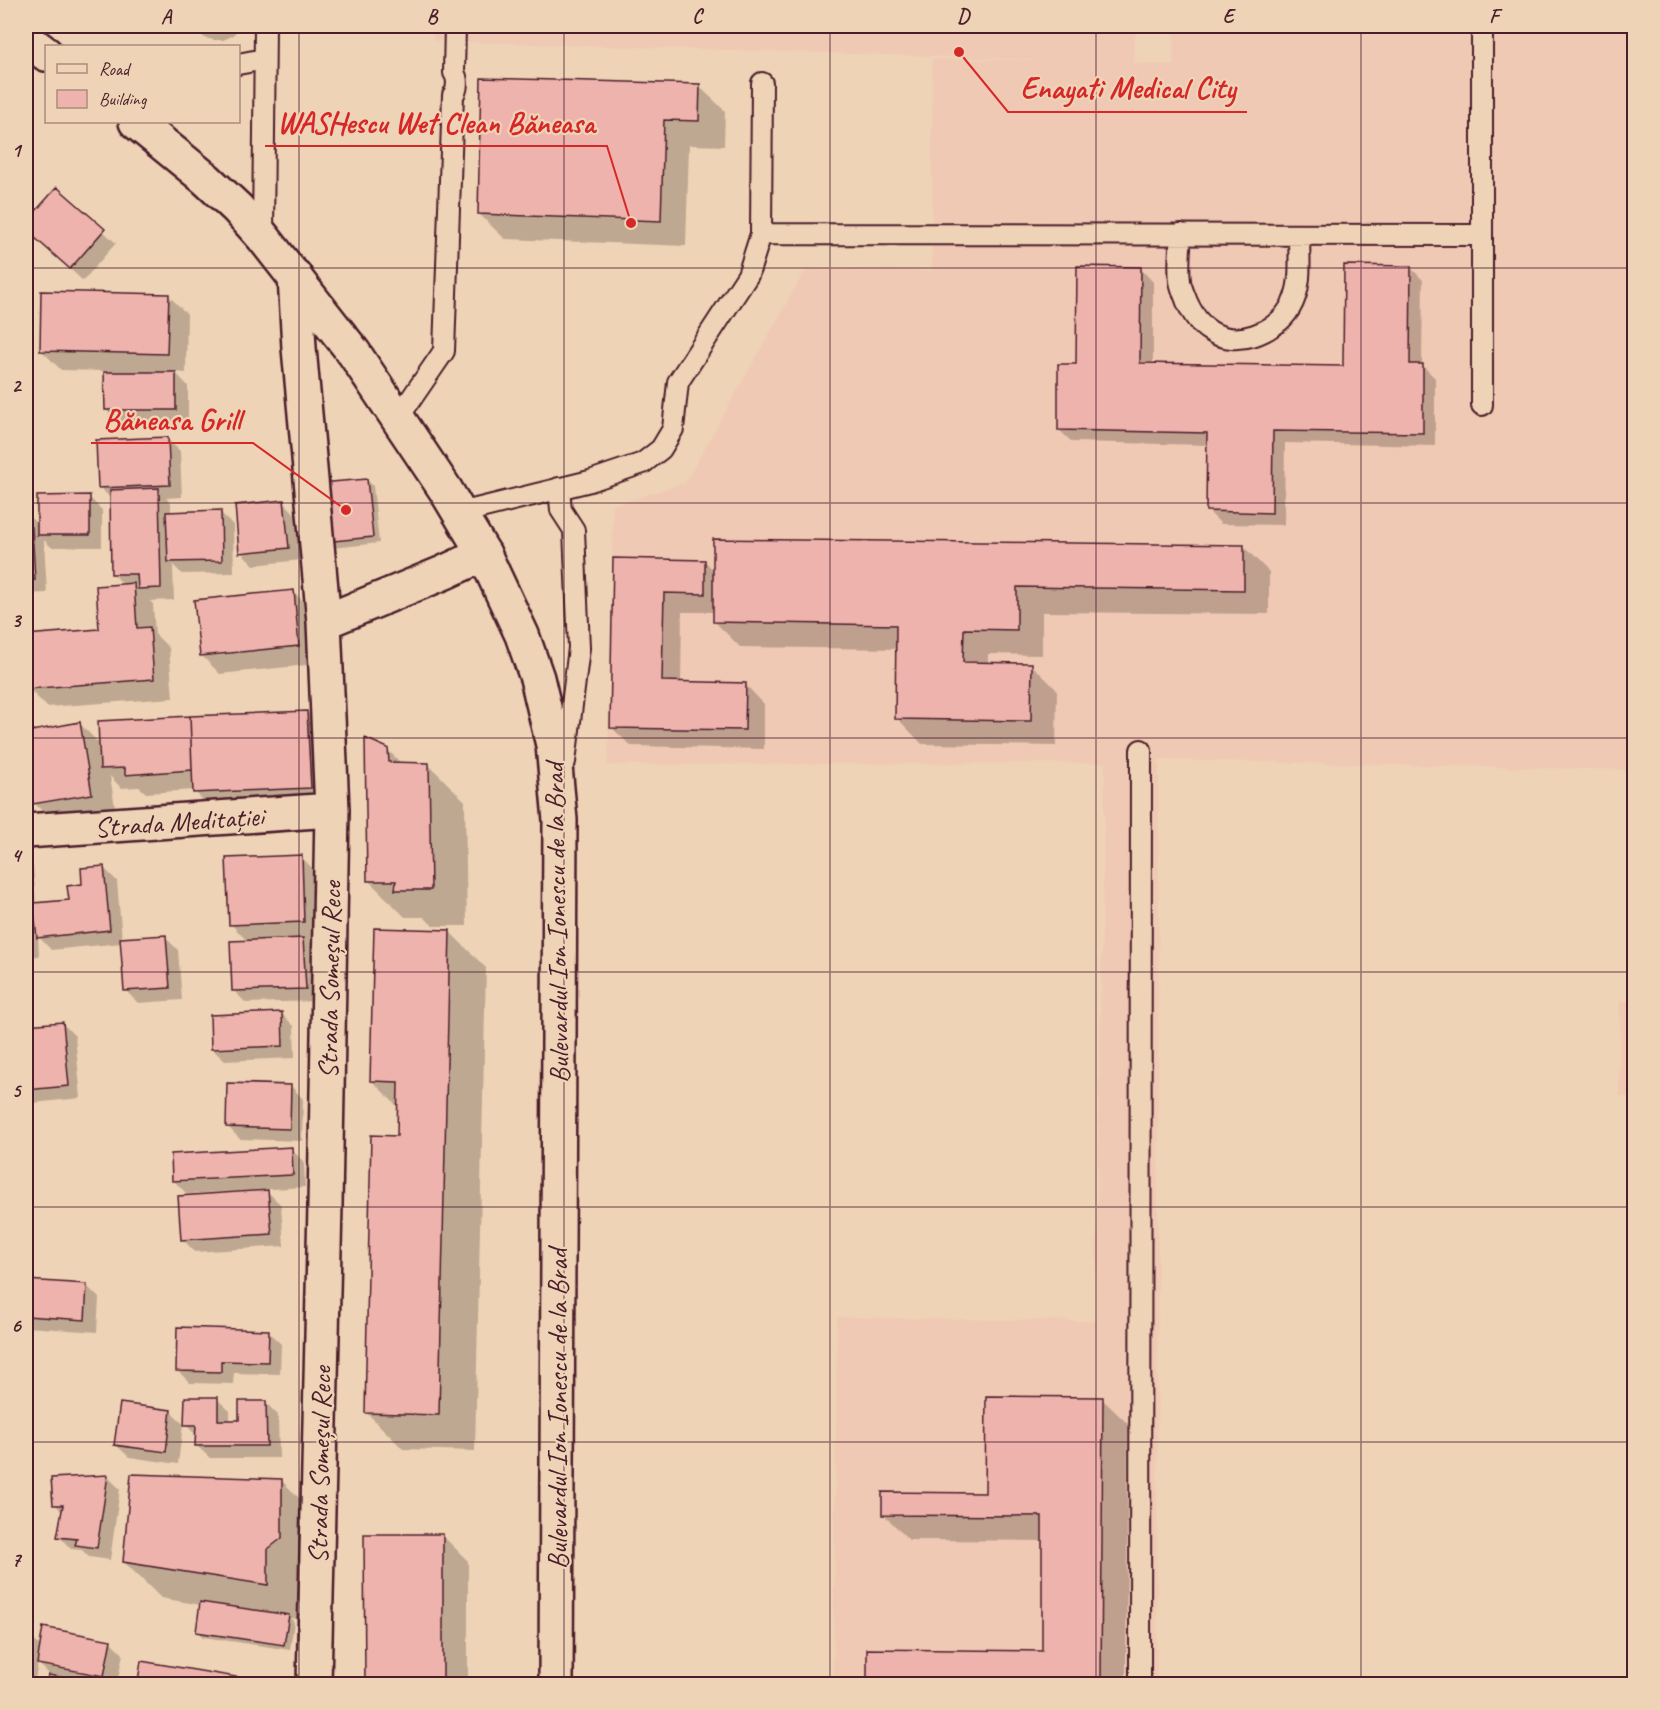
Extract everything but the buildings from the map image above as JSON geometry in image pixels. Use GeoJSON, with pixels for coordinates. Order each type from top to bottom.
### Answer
{"type":"FeatureCollection","features":[{"type":"Feature","properties":{"kind":"street"},"geometry":{"type":"LineString","coordinates":[[26,39],[45,53]]}},
{"type":"Feature","properties":{"kind":"street","name":"Bulevardul Ion Ionescu de la Brad"},"geometry":{"type":"LineString","coordinates":[[137,123],[206,179],[237,208],[295,276],[354,353],[445,489],[484,554],[522,635],[537,678],[553,745],[560,820],[556,1684]]}},
{"type":"Feature","properties":{"kind":"street","name":"Strada Someșul Rece"},"geometry":{"type":"LineString","coordinates":[[295,276],[299,348],[324,622],[332,810],[314,1684]]}},
{"type":"Feature","properties":{"kind":"street"},"geometry":{"type":"LineString","coordinates":[[324,622],[484,554]]}},
{"type":"Feature","properties":{"kind":"street","name":"Strada Meditației"},"geometry":{"type":"LineString","coordinates":[[26,831],[332,810]]}},
{"type":"Feature","properties":{"kind":"lane"},"geometry":{"type":"LineString","coordinates":[[263,237],[265,26]]}},
{"type":"Feature","properties":{"kind":"lane"},"geometry":{"type":"LineString","coordinates":[[398,418],[444,351],[453,94],[456,92],[455,26]]}},
{"type":"Feature","properties":{"kind":"lane"},"geometry":{"type":"LineString","coordinates":[[1482,26],[1482,405]]}},
{"type":"Feature","properties":{"kind":"lane"},"geometry":{"type":"LineString","coordinates":[[240,64],[264,59]]}},
{"type":"Feature","properties":{"kind":"lane"},"geometry":{"type":"LineString","coordinates":[[460,513],[590,481],[643,463],[661,449],[673,429],[678,382],[748,274],[761,234],[762,83]]}},
{"type":"Feature","properties":{"kind":"lane"},"geometry":{"type":"LineString","coordinates":[[761,234],[1482,236]]}},
{"type":"Feature","properties":{"kind":"lane"},"geometry":{"type":"LineString","coordinates":[[1180,234],[1180,281],[1188,304],[1200,323],[1211,332],[1227,338],[1246,338],[1264,332],[1279,322],[1291,307],[1298,284],[1299,235]]}},
{"type":"Feature","properties":{"kind":"lane"},"geometry":{"type":"LineString","coordinates":[[559,488],[561,510],[574,530],[579,648],[560,820]]}},
{"type":"Feature","properties":{"kind":"lane"},"geometry":{"type":"LineString","coordinates":[[1140,1684],[1141,750]]}},
{"type":"Feature","properties":{"kind":"shaded area"},"geometry":{"type":"Polygon","coordinates":[[[433,26],[1135,26],[1134,63],[1173,65],[1174,26],[1634,26],[1634,770],[1159,760],[1157,1684],[833,1684],[837,1317],[1095,1321],[1105,763],[608,765],[613,505],[685,483],[806,269],[932,270],[932,59],[1048,60],[433,41],[433,26]]]}},
{"type":"Feature","properties":{"kind":"shaded area"},"geometry":{"type":"Polygon","coordinates":[[[1620,1001],[1634,1001],[1634,1097],[1619,1096],[1620,1001]]]}},
{"type":"Feature","properties":{"kind":"place","name":"Enayati Medical City"},"geometry":{"type":"Point","coordinates":[959,52]}},
{"type":"Feature","properties":{"kind":"place","name":"WASHescu Wet Clean Băneasa"},"geometry":{"type":"Point","coordinates":[631,223]}},
{"type":"Feature","properties":{"kind":"place","name":"Băneasa Grill"},"geometry":{"type":"Point","coordinates":[346,510]}}]}
